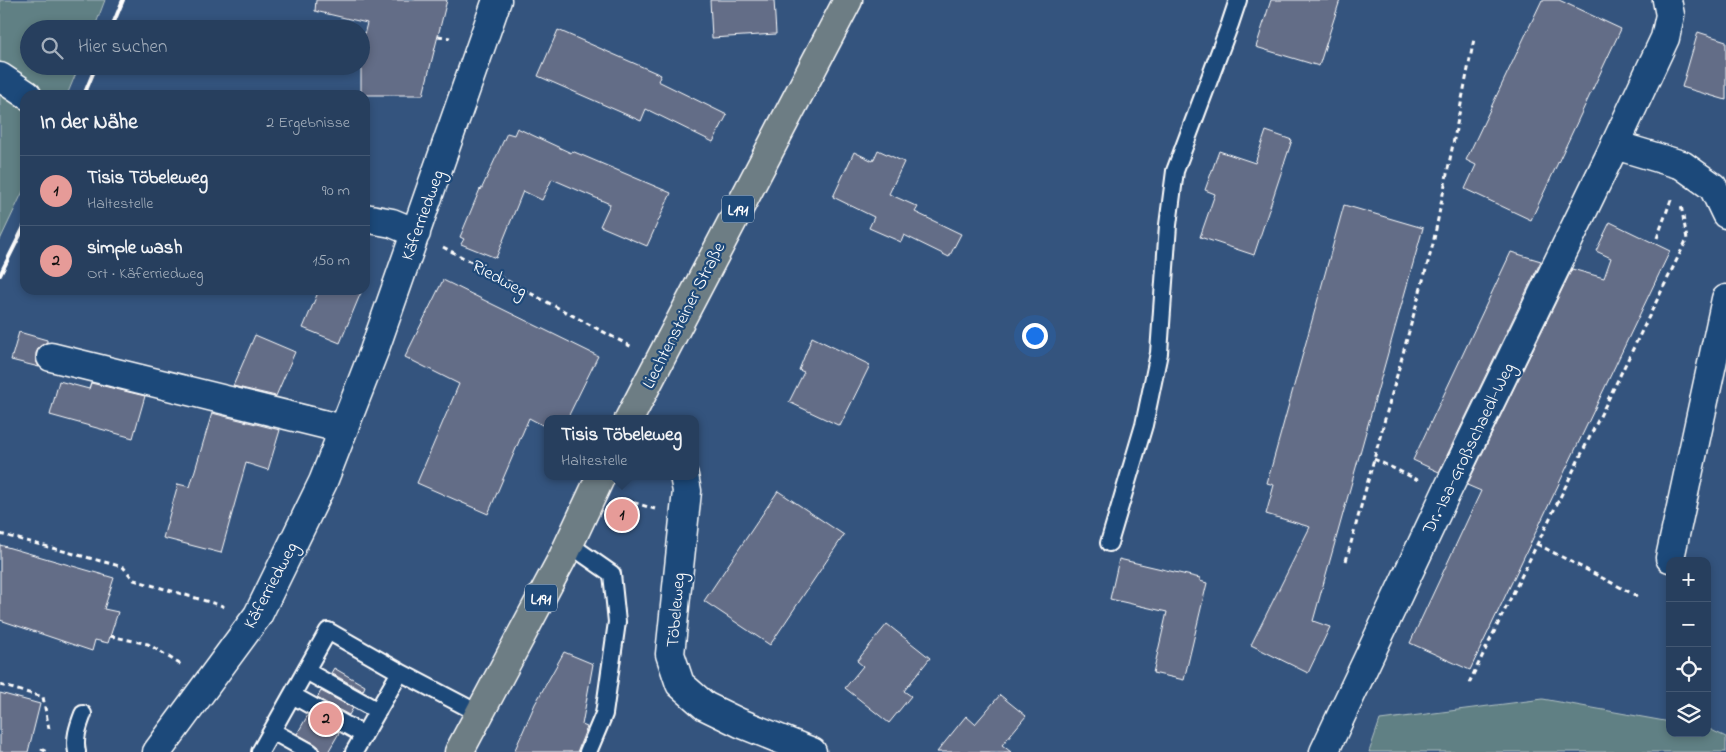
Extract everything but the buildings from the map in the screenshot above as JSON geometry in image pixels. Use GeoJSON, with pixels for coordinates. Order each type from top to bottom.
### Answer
{"type":"FeatureCollection","features":[{"type":"Feature","properties":{"kind":"main road","name":"Liechtensteiner Straße"},"geometry":{"type":"LineString","coordinates":[[631,415],[848,0]]}},
{"type":"Feature","properties":{"kind":"main road","name":"L191"},"geometry":{"type":"LineString","coordinates":[[459,752],[569,544],[599,480]]}},
{"type":"Feature","properties":{"kind":"street","name":"Käferriedweg"},"geometry":{"type":"LineString","coordinates":[[157,752],[258,615],[323,482],[374,350],[497,0]]}},
{"type":"Feature","properties":{"kind":"street","name":"Dr.-Isa-Großschaedl-Weg"},"geometry":{"type":"LineString","coordinates":[[1324,752],[1446,493],[1665,38],[1670,15],[1667,0]]}},
{"type":"Feature","properties":{"kind":"street"},"geometry":{"type":"LineString","coordinates":[[0,77],[20,90]]}},
{"type":"Feature","properties":{"kind":"street"},"geometry":{"type":"LineString","coordinates":[[1615,145],[1713,187],[1726,214]]}},
{"type":"Feature","properties":{"kind":"street"},"geometry":{"type":"LineString","coordinates":[[370,219],[392,224],[416,233]]}},
{"type":"Feature","properties":{"kind":"street"},"geometry":{"type":"LineString","coordinates":[[1670,557],[1726,299]]}},
{"type":"Feature","properties":{"kind":"street"},"geometry":{"type":"LineString","coordinates":[[51,357],[343,429]]}},
{"type":"Feature","properties":{"kind":"street","name":"Töbeleweg"},"geometry":{"type":"LineString","coordinates":[[685,480],[687,491],[670,654],[680,684],[705,706],[740,723],[812,752]]}},
{"type":"Feature","properties":{"kind":"lane"},"geometry":{"type":"LineString","coordinates":[[1109,543],[1144,425],[1159,353],[1168,225],[1175,171],[1238,0]]}},
{"type":"Feature","properties":{"kind":"lane"},"geometry":{"type":"LineString","coordinates":[[569,544],[612,574],[617,622],[604,714],[588,752]]}},
{"type":"Feature","properties":{"kind":"lane"},"geometry":{"type":"LineString","coordinates":[[262,752],[328,631],[480,714]]}},
{"type":"Feature","properties":{"kind":"lane"},"geometry":{"type":"LineString","coordinates":[[306,671],[378,711]]}},
{"type":"Feature","properties":{"kind":"lane"},"geometry":{"type":"LineString","coordinates":[[354,752],[400,672]]}},
{"type":"Feature","properties":{"kind":"lane"},"geometry":{"type":"LineString","coordinates":[[292,695],[364,735]]}},
{"type":"Feature","properties":{"kind":"lane"},"geometry":{"type":"LineString","coordinates":[[78,752],[76,745],[78,726],[83,714]]}},
{"type":"Feature","properties":{"kind":"lane"},"geometry":{"type":"LineString","coordinates":[[272,731],[310,752]]}},
{"type":"Feature","properties":{"kind":"path"},"geometry":{"type":"LineString","coordinates":[[1346,561],[1433,244],[1474,39]]}},
{"type":"Feature","properties":{"kind":"path"},"geometry":{"type":"LineString","coordinates":[[1657,238],[1680,174]]}},
{"type":"Feature","properties":{"kind":"path"},"geometry":{"type":"LineString","coordinates":[[1468,682],[1687,240],[1680,174]]}},
{"type":"Feature","properties":{"kind":"path","name":"Riedweg"},"geometry":{"type":"LineString","coordinates":[[416,233],[632,347]]}},
{"type":"Feature","properties":{"kind":"path"},"geometry":{"type":"LineString","coordinates":[[1374,459],[1446,493]]}},
{"type":"Feature","properties":{"kind":"path"},"geometry":{"type":"LineString","coordinates":[[623,495],[626,501],[658,510]]}},
{"type":"Feature","properties":{"kind":"path"},"geometry":{"type":"LineString","coordinates":[[0,534],[123,566],[134,580],[223,606]]}},
{"type":"Feature","properties":{"kind":"path"},"geometry":{"type":"LineString","coordinates":[[1537,544],[1636,596]]}},
{"type":"Feature","properties":{"kind":"path"},"geometry":{"type":"LineString","coordinates":[[110,636],[148,644],[209,682]]}},
{"type":"Feature","properties":{"kind":"path"},"geometry":{"type":"LineString","coordinates":[[0,685],[43,697],[50,731]]}},
{"type":"Feature","properties":{"kind":"path"},"geometry":{"type":"LineString","coordinates":[[41,749],[47,752]]}},
{"type":"Feature","properties":{"kind":"green space"},"geometry":{"type":"Polygon","coordinates":[[[0,0],[105,0],[97,20],[20,20],[20,75],[75,75],[69,90],[20,90],[20,198],[0,240],[0,0]]]}},
{"type":"Feature","properties":{"kind":"green space"},"geometry":{"type":"Polygon","coordinates":[[[1543,699],[1666,721],[1666,737],[1711,737],[1711,730],[1726,737],[1726,752],[1369,752],[1380,720],[1543,699]]]}},
{"type":"Feature","properties":{"kind":"railway"},"geometry":{"type":"LineString","coordinates":[[115,20],[123,0]]}},
{"type":"Feature","properties":{"kind":"railway"},"geometry":{"type":"LineString","coordinates":[[86,90],[92,75]]}},
{"type":"Feature","properties":{"kind":"railway"},"geometry":{"type":"LineString","coordinates":[[0,275],[20,235]]}},
{"type":"Feature","properties":{"kind":"place","name":"Tisis Töbeleweg"},"geometry":{"type":"Point","coordinates":[622,515]}},
{"type":"Feature","properties":{"kind":"place","name":"simple wash"},"geometry":{"type":"Point","coordinates":[326,719]}}]}
